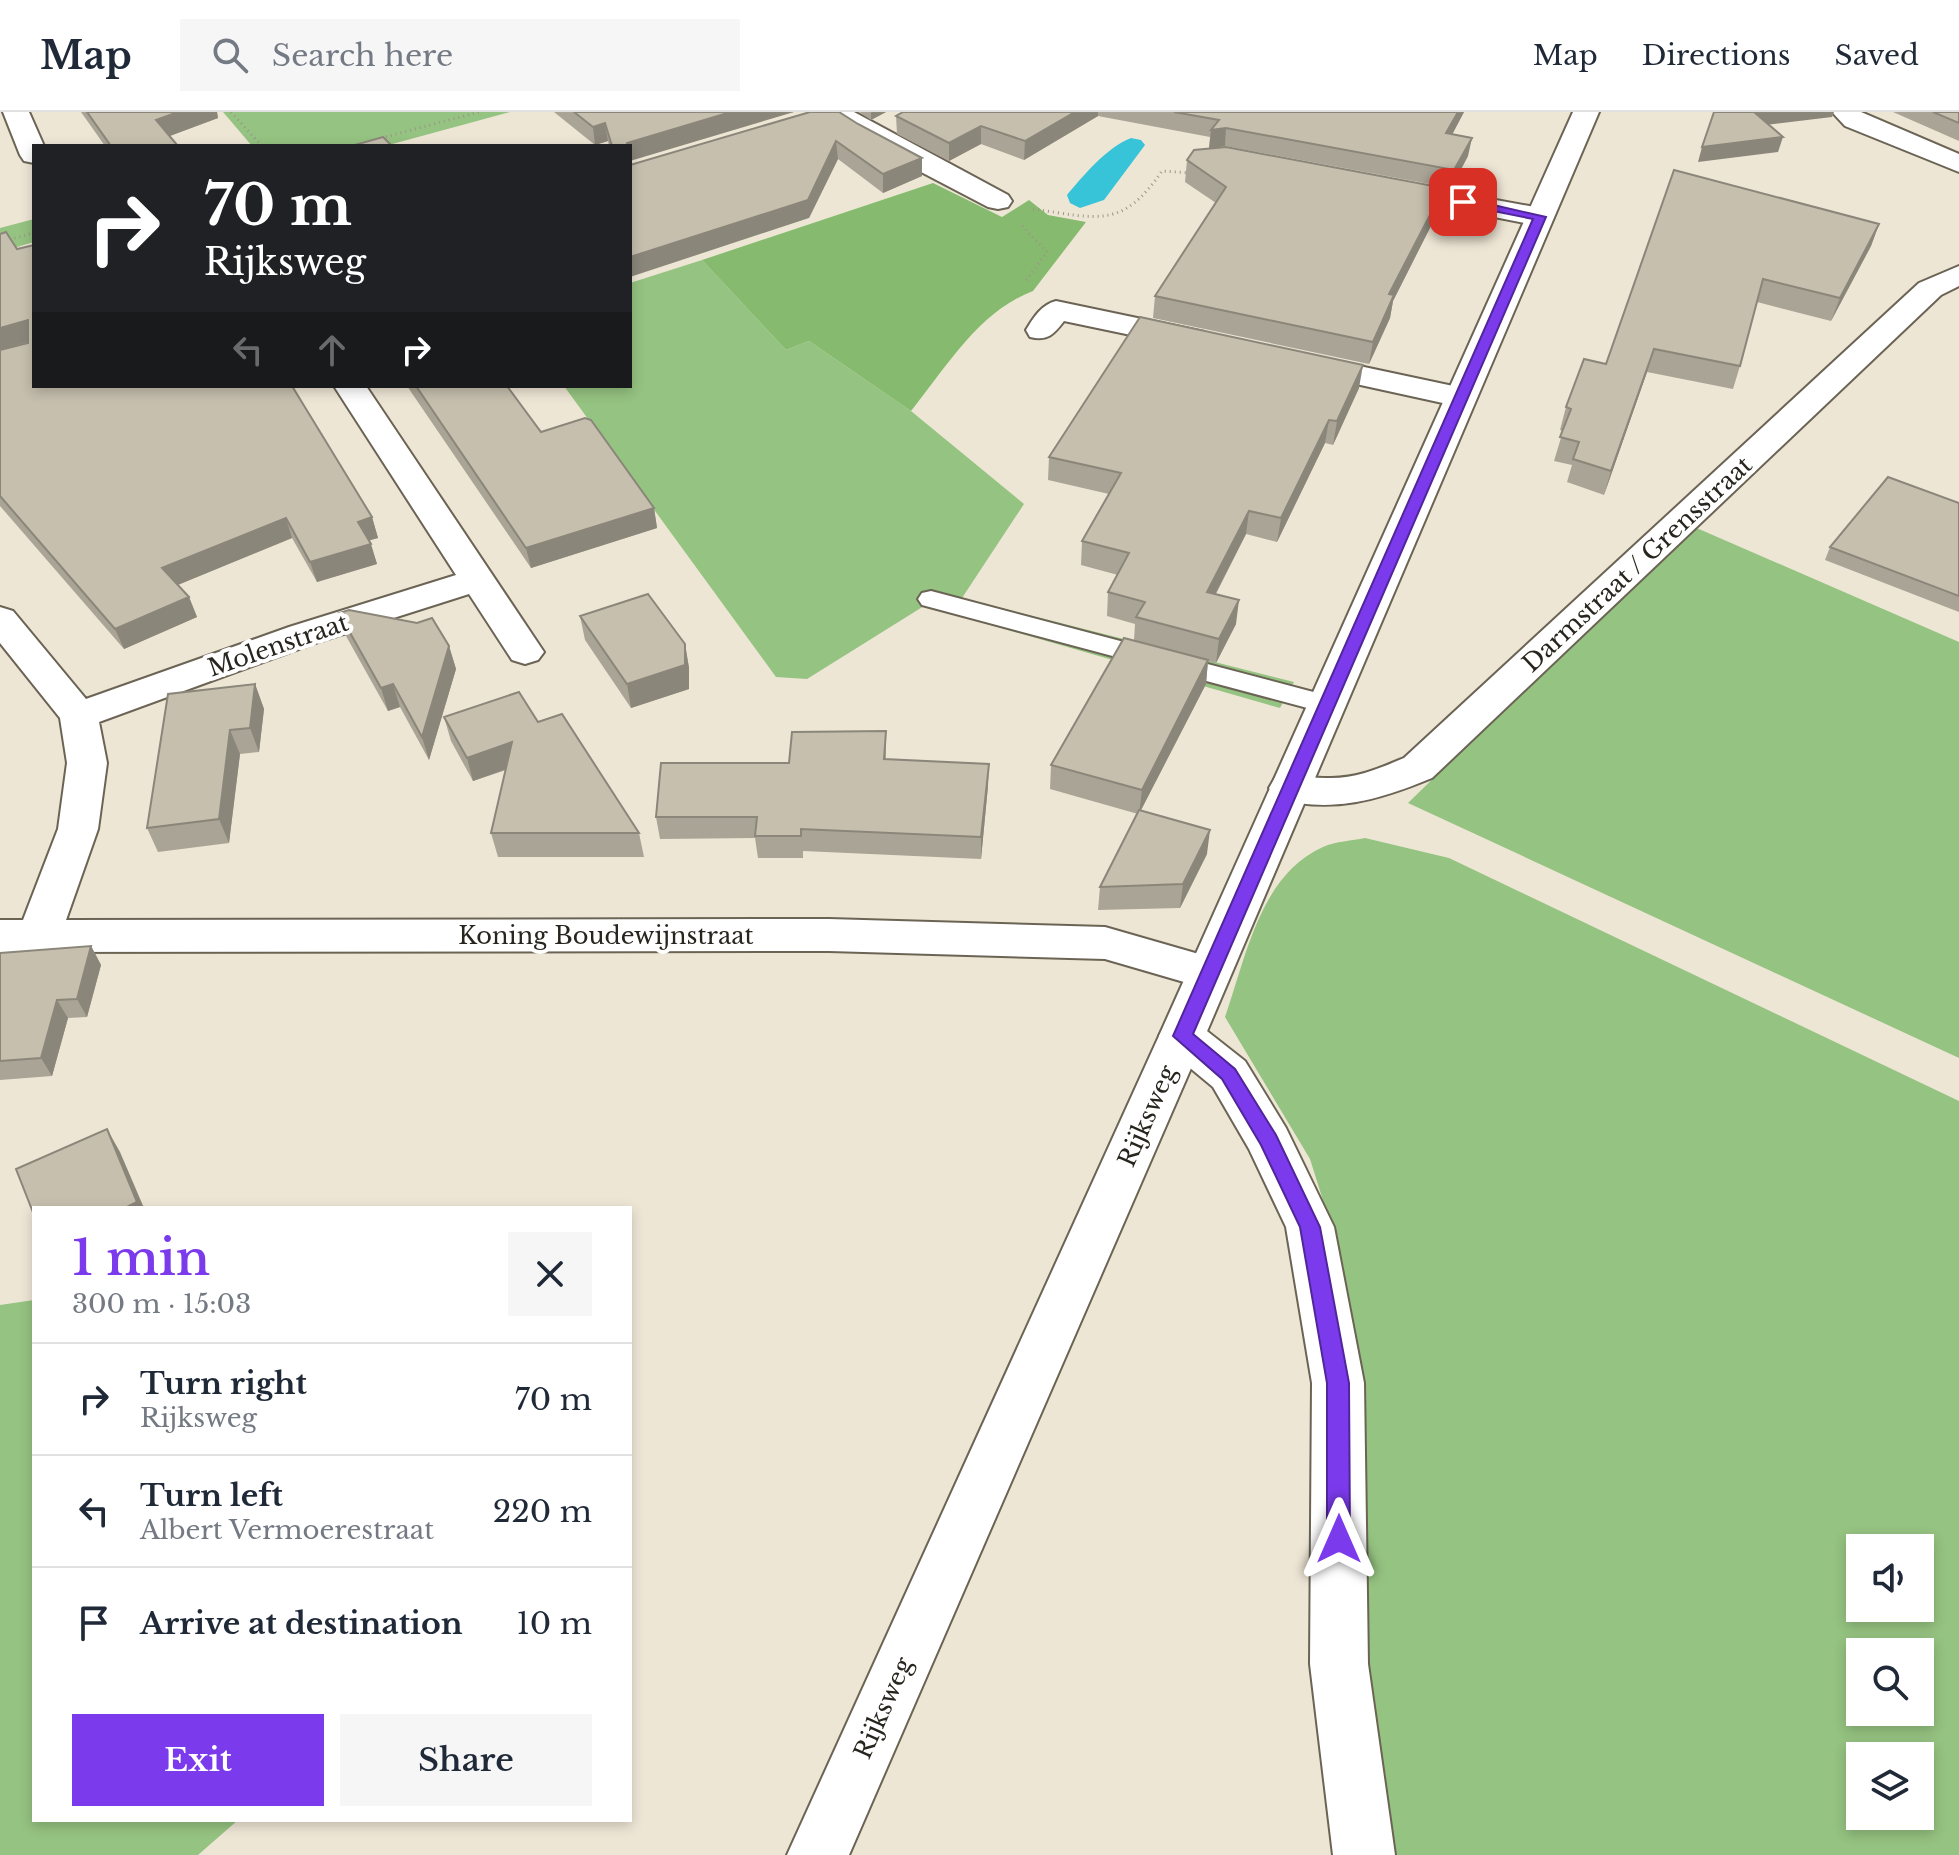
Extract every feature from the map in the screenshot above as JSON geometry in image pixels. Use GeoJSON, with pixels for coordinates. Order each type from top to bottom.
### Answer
{"type":"FeatureCollection","features":[{"type":"Feature","properties":{"kind":"street"},"geometry":{"type":"LineString","coordinates":[[16,112],[32,150]]}},
{"type":"Feature","properties":{"kind":"street"},"geometry":{"type":"LineString","coordinates":[[804,121],[835,112],[870,134],[1005,204]]}},
{"type":"Feature","properties":{"kind":"street","name":"Rijksweg"},"geometry":{"type":"LineString","coordinates":[[818,1855],[1182,1036],[1586,112]]}},
{"type":"Feature","properties":{"kind":"street"},"geometry":{"type":"LineString","coordinates":[[1845,112],[1854,120],[1959,164]]}},
{"type":"Feature","properties":{"kind":"street"},"geometry":{"type":"LineString","coordinates":[[870,134],[898,119]]}},
{"type":"Feature","properties":{"kind":"street"},"geometry":{"type":"LineString","coordinates":[[1350,181],[1540,217]]}},
{"type":"Feature","properties":{"kind":"street","name":"Darmstraat / Grensstraat"},"geometry":{"type":"LineString","coordinates":[[1289,788],[1320,794],[1364,791],[1418,768],[1930,289],[1959,275]]}},
{"type":"Feature","properties":{"kind":"street"},"geometry":{"type":"LineString","coordinates":[[1049,320],[1224,346]]}},
{"type":"Feature","properties":{"kind":"street"},"geometry":{"type":"LineString","coordinates":[[1270,356],[1461,397]]}},
{"type":"Feature","properties":{"kind":"street"},"geometry":{"type":"LineString","coordinates":[[351,388],[525,652]]}},
{"type":"Feature","properties":{"kind":"street","name":"Molenstraat"},"geometry":{"type":"LineString","coordinates":[[79,715],[302,635],[477,580]]}},
{"type":"Feature","properties":{"kind":"street"},"geometry":{"type":"LineString","coordinates":[[0,619],[79,715],[87,763],[78,829],[20,935]]}},
{"type":"Feature","properties":{"kind":"street","name":"Koning Boudewijnstraat"},"geometry":{"type":"LineString","coordinates":[[20,935],[829,935],[1105,943],[1208,973]]}},
{"type":"Feature","properties":{"kind":"street"},"geometry":{"type":"LineString","coordinates":[[1182,1036],[1229,1074],[1269,1141],[1310,1227],[1338,1383],[1339,1664],[1364,1855]]}},
{"type":"Feature","properties":{"kind":"lane"},"geometry":{"type":"LineString","coordinates":[[931,599],[1326,704]]}},
{"type":"Feature","properties":{"kind":"path"},"geometry":{"type":"LineString","coordinates":[[231,112],[260,144]]}},
{"type":"Feature","properties":{"kind":"path"},"geometry":{"type":"LineString","coordinates":[[381,138],[479,112]]}},
{"type":"Feature","properties":{"kind":"path"},"geometry":{"type":"LineString","coordinates":[[1049,320],[1024,290],[1023,284],[1047,252],[1004,212],[1005,204],[1093,216],[1119,213],[1141,200],[1162,171],[1190,175],[1198,162]]}},
{"type":"Feature","properties":{"kind":"path"},"geometry":{"type":"LineString","coordinates":[[0,242],[32,234]]}},
{"type":"Feature","properties":{"kind":"green space"},"geometry":{"type":"Polygon","coordinates":[[[223,112],[510,112],[392,144],[250,144],[223,112]]]}},
{"type":"Feature","properties":{"kind":"green space"},"geometry":{"type":"Polygon","coordinates":[[[933,183],[1002,217],[1029,200],[1048,215],[1086,222],[1033,291],[1013,300],[979,327],[911,411],[809,341],[786,350],[702,260],[933,183]]]}},
{"type":"Feature","properties":{"kind":"green space"},"geometry":{"type":"Polygon","coordinates":[[[32,220],[32,243],[0,252],[0,228],[32,220]]]}},
{"type":"Feature","properties":{"kind":"green space"},"geometry":{"type":"Polygon","coordinates":[[[702,260],[786,350],[809,341],[911,411],[1024,504],[962,598],[1294,682],[1280,708],[924,606],[807,679],[776,677],[565,388],[632,388],[632,282],[702,260]]]}},
{"type":"Feature","properties":{"kind":"green space"},"geometry":{"type":"Polygon","coordinates":[[[1692,526],[1959,642],[1959,1058],[1408,803],[1692,526]]]}},
{"type":"Feature","properties":{"kind":"green space"},"geometry":{"type":"Polygon","coordinates":[[[1365,838],[1449,858],[1959,1101],[1959,1855],[1395,1855],[1372,1766],[1360,1395],[1343,1264],[1310,1159],[1225,1017],[1258,920],[1270,897],[1284,877],[1302,860],[1323,847],[1365,838]]]}},
{"type":"Feature","properties":{"kind":"green space"},"geometry":{"type":"Polygon","coordinates":[[[32,1300],[32,1822],[236,1822],[198,1855],[0,1855],[0,1305],[32,1300]]]}},
{"type":"Feature","properties":{"kind":"water"},"geometry":{"type":"Polygon","coordinates":[[[1131,138],[1141,140],[1145,145],[1104,200],[1080,208],[1070,203],[1067,195],[1088,171],[1113,148],[1131,138]]]}},
{"type":"Feature","properties":{"kind":"building"},"geometry":{"type":"Polygon","coordinates":[[[87,112],[178,112],[156,120],[176,144],[110,144],[87,112]]]}},
{"type":"Feature","properties":{"kind":"building"},"geometry":{"type":"Polygon","coordinates":[[[574,112],[731,112],[627,144],[611,144],[605,123],[593,127],[574,112]]]}},
{"type":"Feature","properties":{"kind":"building"},"geometry":{"type":"Polygon","coordinates":[[[810,112],[839,112],[922,158],[883,174],[836,141],[808,200],[632,256],[632,164],[810,112]]]}},
{"type":"Feature","properties":{"kind":"building"},"geometry":{"type":"Polygon","coordinates":[[[903,112],[1075,112],[1025,141],[981,126],[949,143],[896,116],[903,112]]]}},
{"type":"Feature","properties":{"kind":"building"},"geometry":{"type":"Polygon","coordinates":[[[1174,112],[1458,112],[1446,133],[1472,138],[1454,170],[1226,128],[1211,130],[1219,120],[1174,112]]]}},
{"type":"Feature","properties":{"kind":"building"},"geometry":{"type":"Polygon","coordinates":[[[1714,112],[1754,112],[1783,137],[1702,147],[1714,112]]]}},
{"type":"Feature","properties":{"kind":"building"},"geometry":{"type":"Polygon","coordinates":[[[1933,112],[1959,112],[1959,123],[1933,112]]]}},
{"type":"Feature","properties":{"kind":"building"},"geometry":{"type":"Polygon","coordinates":[[[383,137],[390,144],[358,144],[383,137]]]}},
{"type":"Feature","properties":{"kind":"building"},"geometry":{"type":"Polygon","coordinates":[[[1226,147],[1444,188],[1389,294],[1394,295],[1373,342],[1155,296],[1226,187],[1187,160],[1194,150],[1226,147]]]}},
{"type":"Feature","properties":{"kind":"building"},"geometry":{"type":"Polygon","coordinates":[[[1674,170],[1879,224],[1840,298],[1763,279],[1740,366],[1654,349],[1611,471],[1573,459],[1579,442],[1560,437],[1571,409],[1566,407],[1584,359],[1606,364],[1674,170]]]}},
{"type":"Feature","properties":{"kind":"building"},"geometry":{"type":"Polygon","coordinates":[[[6,232],[17,249],[32,245],[32,388],[293,388],[372,517],[358,522],[371,544],[310,562],[286,518],[162,568],[189,597],[115,629],[0,496],[0,350],[28,343],[28,320],[0,328],[0,234],[6,232]]]}},
{"type":"Feature","properties":{"kind":"building"},"geometry":{"type":"Polygon","coordinates":[[[1140,317],[1363,365],[1337,421],[1329,420],[1281,518],[1249,511],[1207,592],[1239,600],[1219,639],[1136,617],[1145,602],[1108,592],[1129,553],[1082,541],[1121,473],[1049,457],[1140,317]]]}},
{"type":"Feature","properties":{"kind":"building"},"geometry":{"type":"Polygon","coordinates":[[[417,388],[508,388],[541,432],[585,418],[591,420],[654,508],[526,548],[417,388]]]}},
{"type":"Feature","properties":{"kind":"building"},"geometry":{"type":"Polygon","coordinates":[[[1888,477],[1959,503],[1959,596],[1830,547],[1888,477]]]}},
{"type":"Feature","properties":{"kind":"building"},"geometry":{"type":"Polygon","coordinates":[[[648,594],[685,644],[685,665],[627,684],[580,616],[648,594]]]}},
{"type":"Feature","properties":{"kind":"building"},"geometry":{"type":"Polygon","coordinates":[[[349,610],[417,623],[432,618],[449,646],[422,737],[393,684],[381,688],[339,613],[349,610]]]}},
{"type":"Feature","properties":{"kind":"building"},"geometry":{"type":"Polygon","coordinates":[[[1124,638],[1208,660],[1142,790],[1051,765],[1124,638]]]}},
{"type":"Feature","properties":{"kind":"building"},"geometry":{"type":"Polygon","coordinates":[[[255,684],[250,728],[230,730],[219,819],[147,828],[168,694],[255,684]]]}},
{"type":"Feature","properties":{"kind":"building"},"geometry":{"type":"Polygon","coordinates":[[[519,692],[538,722],[562,714],[639,833],[491,833],[512,742],[467,758],[444,717],[519,692]]]}},
{"type":"Feature","properties":{"kind":"building"},"geometry":{"type":"Polygon","coordinates":[[[886,731],[884,759],[989,764],[981,837],[801,829],[801,836],[755,836],[757,817],[656,817],[661,763],[789,763],[792,732],[886,731]]]}},
{"type":"Feature","properties":{"kind":"building"},"geometry":{"type":"Polygon","coordinates":[[[1139,810],[1210,830],[1183,884],[1100,887],[1139,810]]]}},
{"type":"Feature","properties":{"kind":"building"},"geometry":{"type":"Polygon","coordinates":[[[91,946],[77,999],[57,1000],[41,1058],[0,1061],[0,953],[91,946]]]}},
{"type":"Feature","properties":{"kind":"building"},"geometry":{"type":"Polygon","coordinates":[[[107,1129],[137,1202],[129,1206],[32,1206],[32,1210],[16,1169],[107,1129]]]}},
{"type":"Feature","properties":{"kind":"route"},"geometry":{"type":"LineString","coordinates":[[1339,1539],[1338,1383],[1310,1227],[1269,1141],[1229,1074],[1182,1036],[1540,217],[1463,202]]}}]}
